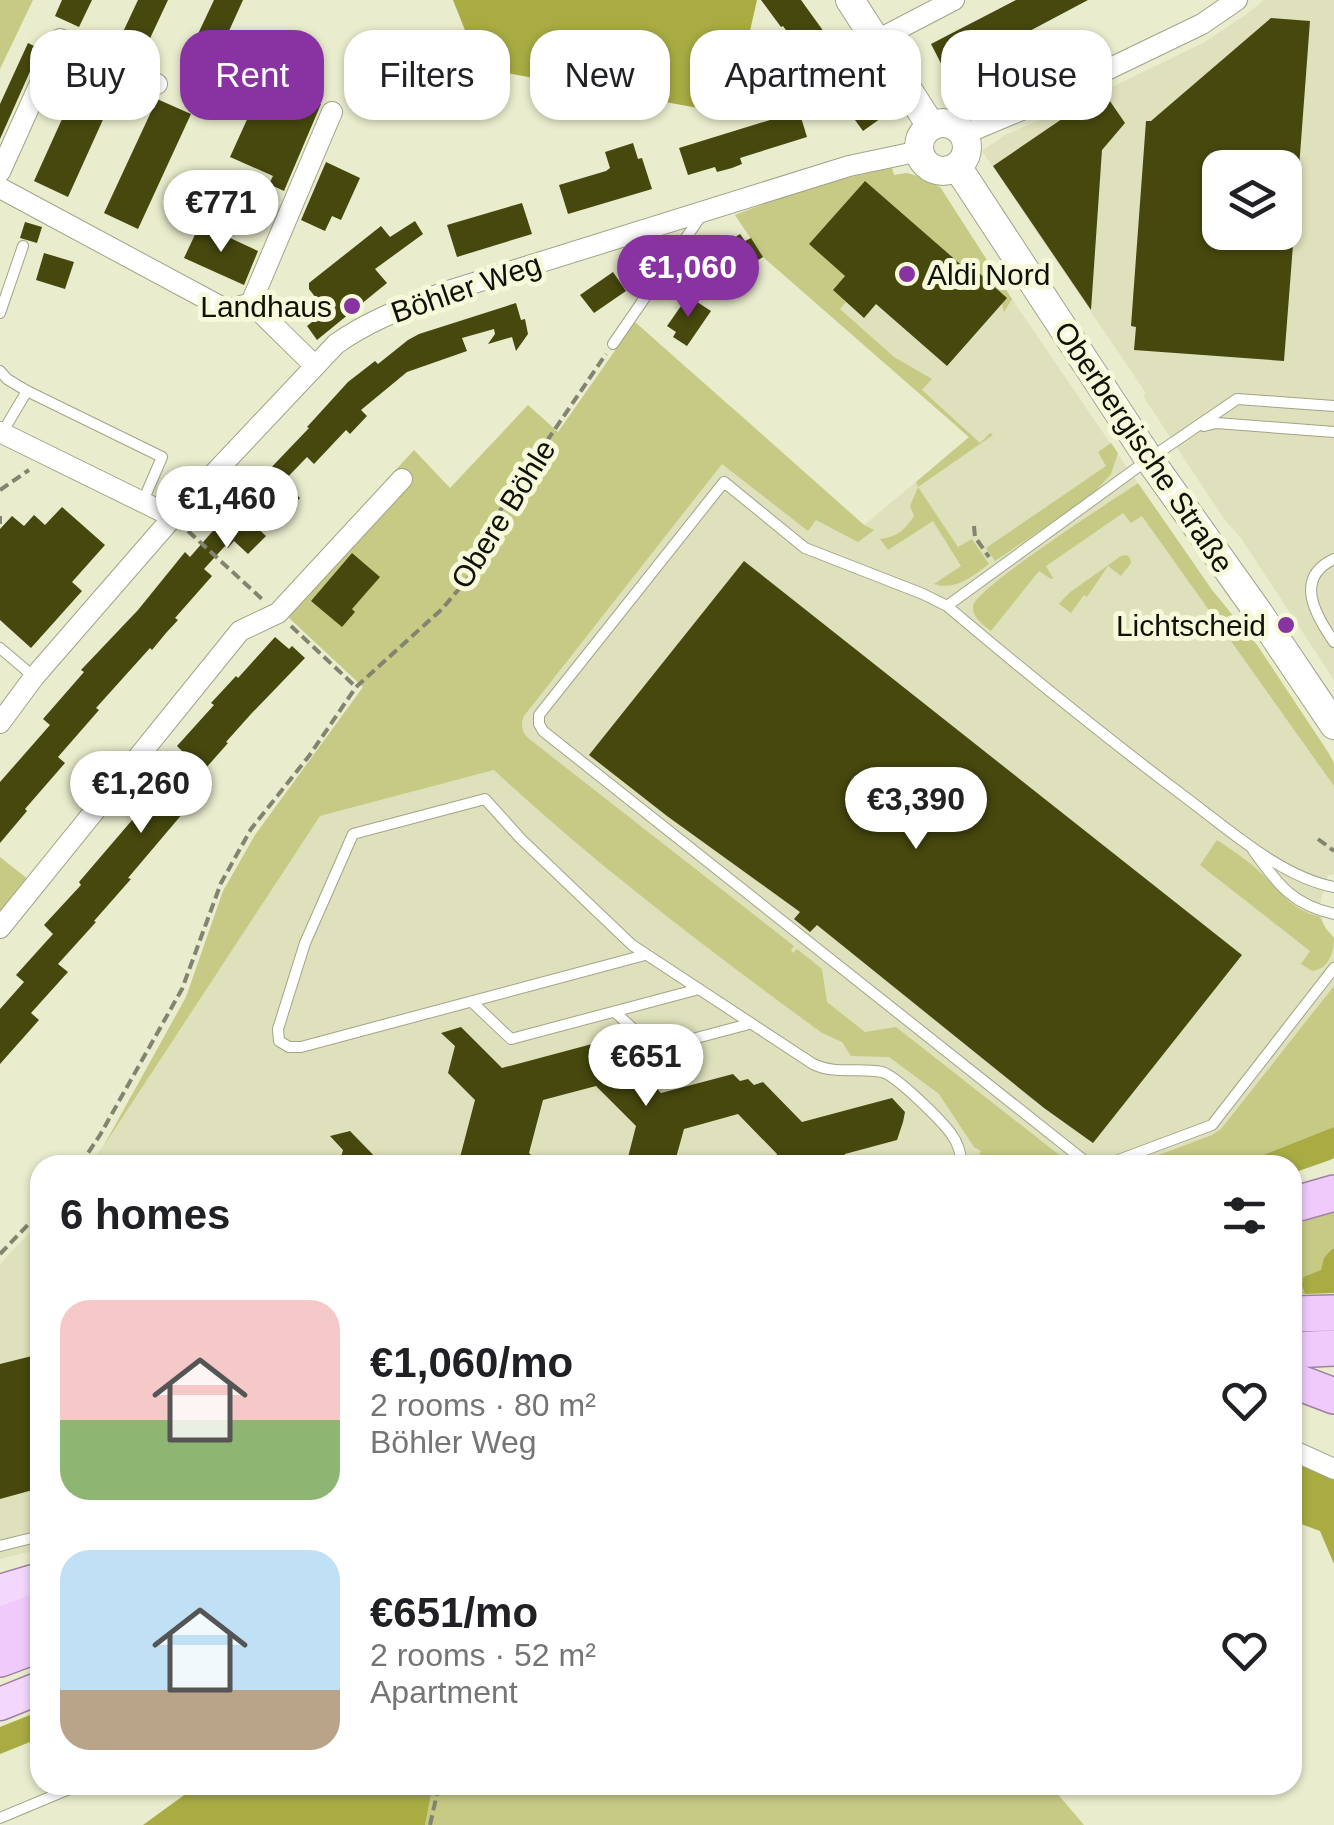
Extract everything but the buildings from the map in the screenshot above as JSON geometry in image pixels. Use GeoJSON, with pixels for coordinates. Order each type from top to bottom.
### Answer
{"type":"FeatureCollection","features":[{"type":"Feature","properties":{"kind":"highway"},"geometry":{"type":"LineString","coordinates":[[1302,1314],[1334,1313]]}},
{"type":"Feature","properties":{"kind":"highway"},"geometry":{"type":"LineString","coordinates":[[1302,1350],[1334,1348]]}},
{"type":"Feature","properties":{"kind":"highway"},"geometry":{"type":"LineString","coordinates":[[1302,1385],[1334,1399]]}},
{"type":"Feature","properties":{"kind":"highway"},"geometry":{"type":"LineString","coordinates":[[1302,1406],[1334,1399]]}},
{"type":"Feature","properties":{"kind":"highway"},"geometry":{"type":"LineString","coordinates":[[0,1625],[30,1614]]}},
{"type":"Feature","properties":{"kind":"highway"},"geometry":{"type":"LineString","coordinates":[[0,1659],[30,1648]]}},
{"type":"Feature","properties":{"kind":"main road"},"geometry":{"type":"LineString","coordinates":[[0,1591],[30,1582]]}},
{"type":"Feature","properties":{"kind":"main road"},"geometry":{"type":"LineString","coordinates":[[0,1704],[30,1692]]}},
{"type":"Feature","properties":{"kind":"street"},"geometry":{"type":"LineString","coordinates":[[850,0],[871,30]]}},
{"type":"Feature","properties":{"kind":"street"},"geometry":{"type":"LineString","coordinates":[[897,30],[954,0]]}},
{"type":"Feature","properties":{"kind":"street"},"geometry":{"type":"LineString","coordinates":[[964,134],[1202,24],[1237,0]]}},
{"type":"Feature","properties":{"kind":"street"},"geometry":{"type":"LineString","coordinates":[[0,172],[30,106]]}},
{"type":"Feature","properties":{"kind":"street"},"geometry":{"type":"LineString","coordinates":[[0,188],[227,310],[250,303],[332,112]]}},
{"type":"Feature","properties":{"kind":"street"},"geometry":{"type":"LineString","coordinates":[[917,120],[926,138],[922,158],[932,169],[944,172],[958,168],[967,153],[964,134],[949,124],[926,138]]}},
{"type":"Feature","properties":{"kind":"street","name":"Böhler Weg"},"geometry":{"type":"LineString","coordinates":[[1,719],[173,517],[314,366],[362,326],[446,292],[849,166],[926,138]]}},
{"type":"Feature","properties":{"kind":"street","name":"Oberbergische Straße"},"geometry":{"type":"LineString","coordinates":[[958,168],[1149,459],[1334,725]]}},
{"type":"Feature","properties":{"kind":"street"},"geometry":{"type":"LineString","coordinates":[[250,303],[314,366]]}},
{"type":"Feature","properties":{"kind":"street"},"geometry":{"type":"LineString","coordinates":[[1,433],[173,517]]}},
{"type":"Feature","properties":{"kind":"street"},"geometry":{"type":"LineString","coordinates":[[0,928],[240,631],[278,613],[402,479]]}},
{"type":"Feature","properties":{"kind":"street"},"geometry":{"type":"LineString","coordinates":[[1302,1455],[1334,1469]]}},
{"type":"Feature","properties":{"kind":"lane"},"geometry":{"type":"LineString","coordinates":[[613,344],[705,212]]}},
{"type":"Feature","properties":{"kind":"lane"},"geometry":{"type":"LineString","coordinates":[[0,312],[22,246]]}},
{"type":"Feature","properties":{"kind":"lane"},"geometry":{"type":"LineString","coordinates":[[0,371],[27,392],[162,457],[143,501]]}},
{"type":"Feature","properties":{"kind":"lane"},"geometry":{"type":"LineString","coordinates":[[1,433],[27,392]]}},
{"type":"Feature","properties":{"kind":"lane"},"geometry":{"type":"LineString","coordinates":[[947,606],[1237,399],[1334,406]]}},
{"type":"Feature","properties":{"kind":"lane"},"geometry":{"type":"LineString","coordinates":[[1198,426],[1216,423],[1334,432]]}},
{"type":"Feature","properties":{"kind":"lane"},"geometry":{"type":"LineString","coordinates":[[1077,1155],[660,826],[539,724],[539,716],[724,482],[805,548],[947,606],[1249,846],[1308,880],[1334,887]]}},
{"type":"Feature","properties":{"kind":"lane"},"geometry":{"type":"LineString","coordinates":[[1334,559],[1315,576],[1312,603],[1334,642]]}},
{"type":"Feature","properties":{"kind":"lane"},"geometry":{"type":"LineString","coordinates":[[0,648],[34,677]]}},
{"type":"Feature","properties":{"kind":"lane"},"geometry":{"type":"LineString","coordinates":[[645,955],[300,1047],[280,1041],[278,1029],[304,943],[353,834],[486,799],[521,839],[645,955],[825,1070],[890,1075],[952,1135],[959,1155]]}},
{"type":"Feature","properties":{"kind":"lane"},"geometry":{"type":"LineString","coordinates":[[1249,846],[1282,890],[1306,906],[1334,914]]}},
{"type":"Feature","properties":{"kind":"lane"},"geometry":{"type":"LineString","coordinates":[[1130,1155],[1212,1125],[1334,968]]}},
{"type":"Feature","properties":{"kind":"lane"},"geometry":{"type":"LineString","coordinates":[[472,1002],[511,1039],[700,989]]}},
{"type":"Feature","properties":{"kind":"lane"},"geometry":{"type":"LineString","coordinates":[[616,1013],[655,1049],[750,1024]]}},
{"type":"Feature","properties":{"kind":"lane"},"geometry":{"type":"LineString","coordinates":[[0,1546],[30,1538]]}},
{"type":"Feature","properties":{"kind":"lane"},"geometry":{"type":"LineString","coordinates":[[0,1818],[56,1795]]}},
{"type":"Feature","properties":{"kind":"path","name":"Obere Böhle"},"geometry":{"type":"LineString","coordinates":[[86,1155],[182,989],[221,882],[251,829],[309,756],[356,687],[442,609],[470,576],[502,507],[613,344]]}},
{"type":"Feature","properties":{"kind":"path"},"geometry":{"type":"LineString","coordinates":[[0,490],[26,473],[40,452]]}},
{"type":"Feature","properties":{"kind":"path"},"geometry":{"type":"LineString","coordinates":[[0,516],[0,524]]}},
{"type":"Feature","properties":{"kind":"path"},"geometry":{"type":"LineString","coordinates":[[173,517],[356,687]]}},
{"type":"Feature","properties":{"kind":"path"},"geometry":{"type":"LineString","coordinates":[[974,526],[975,537],[998,570]]}},
{"type":"Feature","properties":{"kind":"path"},"geometry":{"type":"LineString","coordinates":[[1318,839],[1334,851]]}},
{"type":"Feature","properties":{"kind":"path"},"geometry":{"type":"LineString","coordinates":[[0,1254],[30,1222]]}},
{"type":"Feature","properties":{"kind":"path"},"geometry":{"type":"LineString","coordinates":[[430,1825],[437,1795]]}},
{"type":"Feature","properties":{"kind":"shaded area"},"geometry":{"type":"Polygon","coordinates":[[[453,0],[757,0],[750,30],[690,30],[690,106],[670,103],[670,30],[530,30],[530,77],[510,73],[510,30],[465,30],[453,0]]]}},
{"type":"Feature","properties":{"kind":"shaded area"},"geometry":{"type":"Polygon","coordinates":[[[1264,0],[1334,0],[1334,680],[982,151],[1005,135],[1040,120],[1112,120],[1112,87],[1203,43],[1264,0]]]}},
{"type":"Feature","properties":{"kind":"shaded area"},"geometry":{"type":"Polygon","coordinates":[[[892,168],[894,175],[907,173],[940,187],[1110,443],[1212,590],[1257,645],[1334,763],[1334,875],[1328,875],[1320,904],[1323,924],[1334,938],[1334,1127],[1263,1155],[96,1155],[320,816],[494,770],[501,730],[733,408],[864,525],[969,438],[735,215],[892,168]]]}},
{"type":"Feature","properties":{"kind":"shaded area"},"geometry":{"type":"Polygon","coordinates":[[[1334,1127],[1334,1158],[1330,1160],[1302,1170],[1302,1155],[1263,1155],[1334,1127]]]}},
{"type":"Feature","properties":{"kind":"shaded area"},"geometry":{"type":"Polygon","coordinates":[[[30,1232],[30,1552],[0,1559],[0,1264],[30,1232]]]}},
{"type":"Feature","properties":{"kind":"shaded area"},"geometry":{"type":"Polygon","coordinates":[[[1332,1249],[1334,1293],[1305,1294],[1303,1277],[1321,1270],[1332,1249]]]}},
{"type":"Feature","properties":{"kind":"shaded area"},"geometry":{"type":"Polygon","coordinates":[[[1302,1463],[1334,1480],[1334,1564],[1320,1531],[1302,1524],[1302,1463]]]}},
{"type":"Feature","properties":{"kind":"shaded area"},"geometry":{"type":"Polygon","coordinates":[[[30,1715],[30,1742],[0,1754],[0,1727],[30,1715]]]}},
{"type":"Feature","properties":{"kind":"shaded area"},"geometry":{"type":"Polygon","coordinates":[[[184,1795],[431,1795],[425,1825],[143,1825],[184,1795]]]}},
{"type":"Feature","properties":{"kind":"green space"},"geometry":{"type":"Polygon","coordinates":[[[0,0],[33,0],[0,69],[0,0]]]}},
{"type":"Feature","properties":{"kind":"green space"},"geometry":{"type":"Polygon","coordinates":[[[892,168],[894,175],[907,173],[940,187],[1012,299],[1004,312],[1002,303],[974,276],[865,181],[809,244],[845,276],[833,290],[846,302],[840,309],[894,357],[932,379],[922,390],[980,443],[990,433],[993,435],[918,487],[916,482],[969,437],[763,257],[735,215],[812,188],[892,168]]]}},
{"type":"Feature","properties":{"kind":"green space"},"geometry":{"type":"Polygon","coordinates":[[[635,322],[874,530],[858,542],[816,520],[808,531],[722,464],[524,716],[524,733],[794,946],[793,953],[797,949],[822,969],[827,1002],[865,1032],[896,1027],[1059,1155],[979,1155],[981,1151],[974,1147],[939,1094],[889,1057],[851,1056],[842,1042],[822,1033],[654,906],[494,770],[320,816],[103,1147],[186,997],[223,891],[255,835],[363,687],[273,603],[414,450],[450,488],[528,405],[558,432],[635,322]]]}},
{"type":"Feature","properties":{"kind":"green space"},"geometry":{"type":"Polygon","coordinates":[[[1111,443],[1118,453],[1111,474],[1091,496],[995,561],[986,548],[1106,466],[1098,452],[1111,443]]]}},
{"type":"Feature","properties":{"kind":"green space"},"geometry":{"type":"Polygon","coordinates":[[[1138,483],[1212,590],[1257,645],[1328,752],[1334,763],[1334,786],[1142,516],[1131,523],[1123,513],[1046,566],[1053,578],[1039,571],[991,631],[976,618],[973,606],[996,581],[1138,483]]]}},
{"type":"Feature","properties":{"kind":"green space"},"geometry":{"type":"Polygon","coordinates":[[[918,487],[958,547],[972,539],[989,564],[956,584],[934,584],[961,566],[933,521],[888,550],[880,539],[896,535],[914,516],[910,506],[918,487]]]}},
{"type":"Feature","properties":{"kind":"green space"},"geometry":{"type":"Polygon","coordinates":[[[1127,555],[1131,563],[1121,576],[1108,566],[1071,613],[1059,604],[1069,593],[1121,556],[1127,555]]]}},
{"type":"Feature","properties":{"kind":"green space"},"geometry":{"type":"Polygon","coordinates":[[[1217,840],[1252,865],[1294,905],[1320,917],[1334,938],[1332,954],[1323,967],[1312,971],[1301,964],[1310,951],[1200,865],[1217,840]]]}},
{"type":"Feature","properties":{"kind":"green space"},"geometry":{"type":"Polygon","coordinates":[[[0,857],[29,880],[0,926],[0,857]]]}},
{"type":"Feature","properties":{"kind":"green space"},"geometry":{"type":"Polygon","coordinates":[[[1334,986],[1334,1127],[1263,1155],[1159,1155],[1221,1129],[1334,986]]]}},
{"type":"Feature","properties":{"kind":"green space"},"geometry":{"type":"Polygon","coordinates":[[[1334,1211],[1334,1249],[1322,1270],[1303,1277],[1302,1286],[1302,1223],[1334,1211]]]}},
{"type":"Feature","properties":{"kind":"green space"},"geometry":{"type":"Polygon","coordinates":[[[431,1795],[1058,1795],[1084,1825],[425,1825],[431,1795]]]}},
{"type":"Feature","properties":{"kind":"place","name":"Aldi Nord"},"geometry":{"type":"Point","coordinates":[907,274]}},
{"type":"Feature","properties":{"kind":"place","name":"Landhaus"},"geometry":{"type":"Point","coordinates":[352,306]}},
{"type":"Feature","properties":{"kind":"place","name":"Lichtscheid"},"geometry":{"type":"Point","coordinates":[1286,625]}}]}
